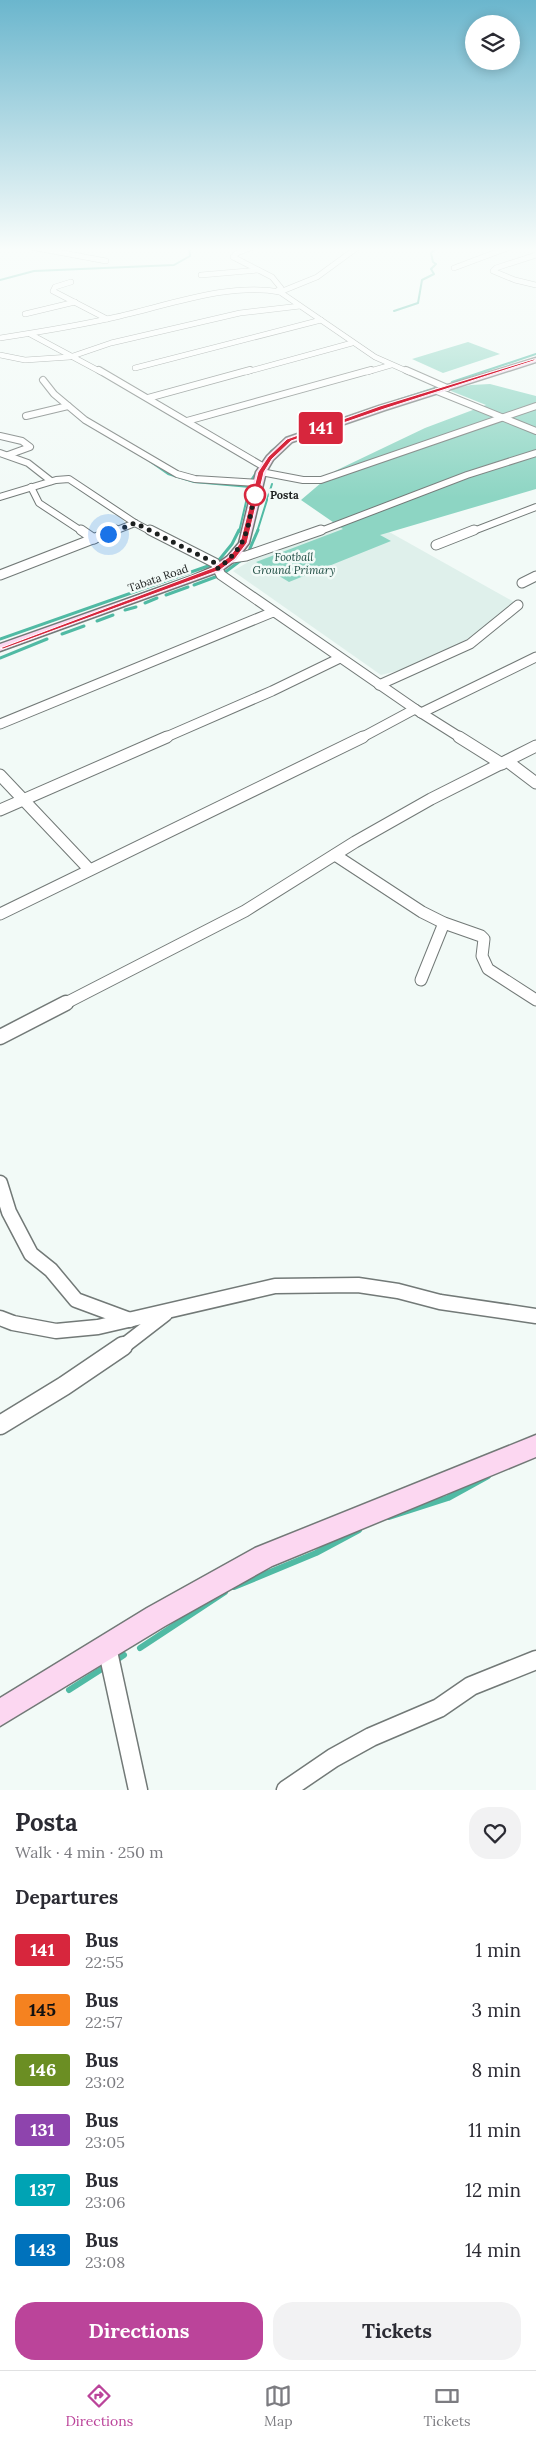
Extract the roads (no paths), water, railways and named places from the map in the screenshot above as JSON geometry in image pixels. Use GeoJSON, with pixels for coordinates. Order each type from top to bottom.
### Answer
{"type":"FeatureCollection","features":[{"type":"Feature","properties":{"kind":"main road","name":"Tabata Road"},"geometry":{"type":"LineString","coordinates":[[0,648],[217,569],[232,558],[244,543],[262,470],[279,448],[296,437],[536,360]]}},
{"type":"Feature","properties":{"kind":"main road"},"geometry":{"type":"LineString","coordinates":[[0,1713],[107,1647],[264,1557],[536,1446]]}},
{"type":"Feature","properties":{"kind":"street"},"geometry":{"type":"LineString","coordinates":[[0,338],[48,331]]}},
{"type":"Feature","properties":{"kind":"street"},"geometry":{"type":"LineString","coordinates":[[0,354],[35,362],[73,356],[111,343],[166,331]]}},
{"type":"Feature","properties":{"kind":"street"},"geometry":{"type":"LineString","coordinates":[[135,368],[280,331]]}},
{"type":"Feature","properties":{"kind":"street"},"geometry":{"type":"LineString","coordinates":[[335,331],[352,343],[391,365],[536,432]]}},
{"type":"Feature","properties":{"kind":"street"},"geometry":{"type":"LineString","coordinates":[[30,334],[148,398],[262,470],[303,480],[320,480],[536,406]]}},
{"type":"Feature","properties":{"kind":"street"},"geometry":{"type":"LineString","coordinates":[[148,398],[352,343]]}},
{"type":"Feature","properties":{"kind":"street"},"geometry":{"type":"LineString","coordinates":[[187,421],[391,365]]}},
{"type":"Feature","properties":{"kind":"street"},"geometry":{"type":"LineString","coordinates":[[43,380],[54,396],[68,406],[176,474],[195,480],[258,483]]}},
{"type":"Feature","properties":{"kind":"street"},"geometry":{"type":"LineString","coordinates":[[26,416],[68,406]]}},
{"type":"Feature","properties":{"kind":"street"},"geometry":{"type":"LineString","coordinates":[[0,436],[22,441],[30,447],[8,455]]}},
{"type":"Feature","properties":{"kind":"street"},"geometry":{"type":"LineString","coordinates":[[0,453],[39,469],[51,481]]}},
{"type":"Feature","properties":{"kind":"street"},"geometry":{"type":"LineString","coordinates":[[232,558],[246,556],[314,533],[467,475],[536,453]]}},
{"type":"Feature","properties":{"kind":"street"},"geometry":{"type":"LineString","coordinates":[[0,497],[51,481],[73,481],[135,523],[215,563],[221,575],[378,685],[505,762],[536,783]]}},
{"type":"Feature","properties":{"kind":"street"},"geometry":{"type":"LineString","coordinates":[[31,487],[39,503],[94,539]]}},
{"type":"Feature","properties":{"kind":"street"},"geometry":{"type":"LineString","coordinates":[[436,545],[536,507]]}},
{"type":"Feature","properties":{"kind":"street"},"geometry":{"type":"LineString","coordinates":[[0,575],[135,523]]}},
{"type":"Feature","properties":{"kind":"street"},"geometry":{"type":"LineString","coordinates":[[522,583],[536,576]]}},
{"type":"Feature","properties":{"kind":"street"},"geometry":{"type":"LineString","coordinates":[[378,685],[470,644],[518,605]]}},
{"type":"Feature","properties":{"kind":"street"},"geometry":{"type":"LineString","coordinates":[[0,724],[273,612]]}},
{"type":"Feature","properties":{"kind":"street"},"geometry":{"type":"LineString","coordinates":[[0,810],[272,691],[340,658]]}},
{"type":"Feature","properties":{"kind":"street"},"geometry":{"type":"LineString","coordinates":[[0,914],[88,868],[342,749],[418,711],[536,658]]}},
{"type":"Feature","properties":{"kind":"street"},"geometry":{"type":"LineString","coordinates":[[0,1037],[245,911],[430,799],[536,746]]}},
{"type":"Feature","properties":{"kind":"street"},"geometry":{"type":"LineString","coordinates":[[0,775],[88,868]]}},
{"type":"Feature","properties":{"kind":"street"},"geometry":{"type":"LineString","coordinates":[[335,855],[422,912],[444,923],[481,936],[484,939],[482,956],[488,969],[536,1000]]}},
{"type":"Feature","properties":{"kind":"street"},"geometry":{"type":"LineString","coordinates":[[421,980],[444,923]]}},
{"type":"Feature","properties":{"kind":"street"},"geometry":{"type":"LineString","coordinates":[[0,1183],[16,1226],[31,1254],[39,1263],[51,1270],[76,1300],[132,1320]]}},
{"type":"Feature","properties":{"kind":"street"},"geometry":{"type":"LineString","coordinates":[[0,1318],[56,1331],[98,1327],[166,1313],[275,1286],[358,1285],[398,1291],[440,1302],[536,1316]]}},
{"type":"Feature","properties":{"kind":"street"},"geometry":{"type":"LineString","coordinates":[[0,1425],[48,1398],[124,1347],[166,1313]]}},
{"type":"Feature","properties":{"kind":"street"},"geometry":{"type":"LineString","coordinates":[[107,1647],[138,1790]]}},
{"type":"Feature","properties":{"kind":"street"},"geometry":{"type":"LineString","coordinates":[[286,1790],[333,1758],[371,1736],[439,1708],[471,1686],[536,1660]]}},
{"type":"Feature","properties":{"kind":"waterway"},"geometry":{"type":"LineString","coordinates":[[452,382],[536,354]]}},
{"type":"Feature","properties":{"kind":"waterway"},"geometry":{"type":"LineString","coordinates":[[398,400],[441,386]]}},
{"type":"Feature","properties":{"kind":"waterway"},"geometry":{"type":"LineString","coordinates":[[296,435],[360,413]]}},
{"type":"Feature","properties":{"kind":"waterway"},"geometry":{"type":"LineString","coordinates":[[251,480],[271,451],[287,439]]}},
{"type":"Feature","properties":{"kind":"waterway"},"geometry":{"type":"LineString","coordinates":[[148,460],[168,474],[194,482],[250,487]]}},
{"type":"Feature","properties":{"kind":"waterway"},"geometry":{"type":"LineString","coordinates":[[257,532],[272,484]]}},
{"type":"Feature","properties":{"kind":"waterway"},"geometry":{"type":"LineString","coordinates":[[239,532],[250,487]]}},
{"type":"Feature","properties":{"kind":"waterway"},"geometry":{"type":"LineString","coordinates":[[219,560],[232,544],[239,530]]}},
{"type":"Feature","properties":{"kind":"waterway"},"geometry":{"type":"LineString","coordinates":[[248,553],[258,530]]}},
{"type":"Feature","properties":{"kind":"waterway"},"geometry":{"type":"LineString","coordinates":[[224,573],[244,558]]}},
{"type":"Feature","properties":{"kind":"waterway"},"geometry":{"type":"LineString","coordinates":[[0,639],[211,565]]}},
{"type":"Feature","properties":{"kind":"waterway"},"geometry":{"type":"LineString","coordinates":[[194,585],[218,576]]}},
{"type":"Feature","properties":{"kind":"waterway"},"geometry":{"type":"LineString","coordinates":[[166,595],[188,587]]}},
{"type":"Feature","properties":{"kind":"waterway"},"geometry":{"type":"LineString","coordinates":[[145,603],[157,598]]}},
{"type":"Feature","properties":{"kind":"waterway"},"geometry":{"type":"LineString","coordinates":[[125,610],[136,607]]}},
{"type":"Feature","properties":{"kind":"waterway"},"geometry":{"type":"LineString","coordinates":[[97,621],[113,615]]}},
{"type":"Feature","properties":{"kind":"waterway"},"geometry":{"type":"LineString","coordinates":[[62,634],[84,626]]}},
{"type":"Feature","properties":{"kind":"waterway"},"geometry":{"type":"LineString","coordinates":[[0,658],[47,639]]}},
{"type":"Feature","properties":{"kind":"waterway"},"geometry":{"type":"LineString","coordinates":[[389,1517],[448,1498],[488,1476]]}},
{"type":"Feature","properties":{"kind":"waterway"},"geometry":{"type":"LineString","coordinates":[[234,1587],[316,1553],[359,1530]]}},
{"type":"Feature","properties":{"kind":"waterway"},"geometry":{"type":"LineString","coordinates":[[140,1648],[225,1592]]}},
{"type":"Feature","properties":{"kind":"waterway"},"geometry":{"type":"LineString","coordinates":[[115,1661],[124,1655]]}},
{"type":"Feature","properties":{"kind":"waterway"},"geometry":{"type":"LineString","coordinates":[[69,1690],[105,1667]]}},
{"type":"Feature","properties":{"kind":"place","name":"Posta"},"geometry":{"type":"Point","coordinates":[255,495]}},
{"type":"Feature","properties":{"kind":"park label","name":"Football Ground Primary"},"geometry":{"type":"Point","coordinates":[294,563]}}]}
